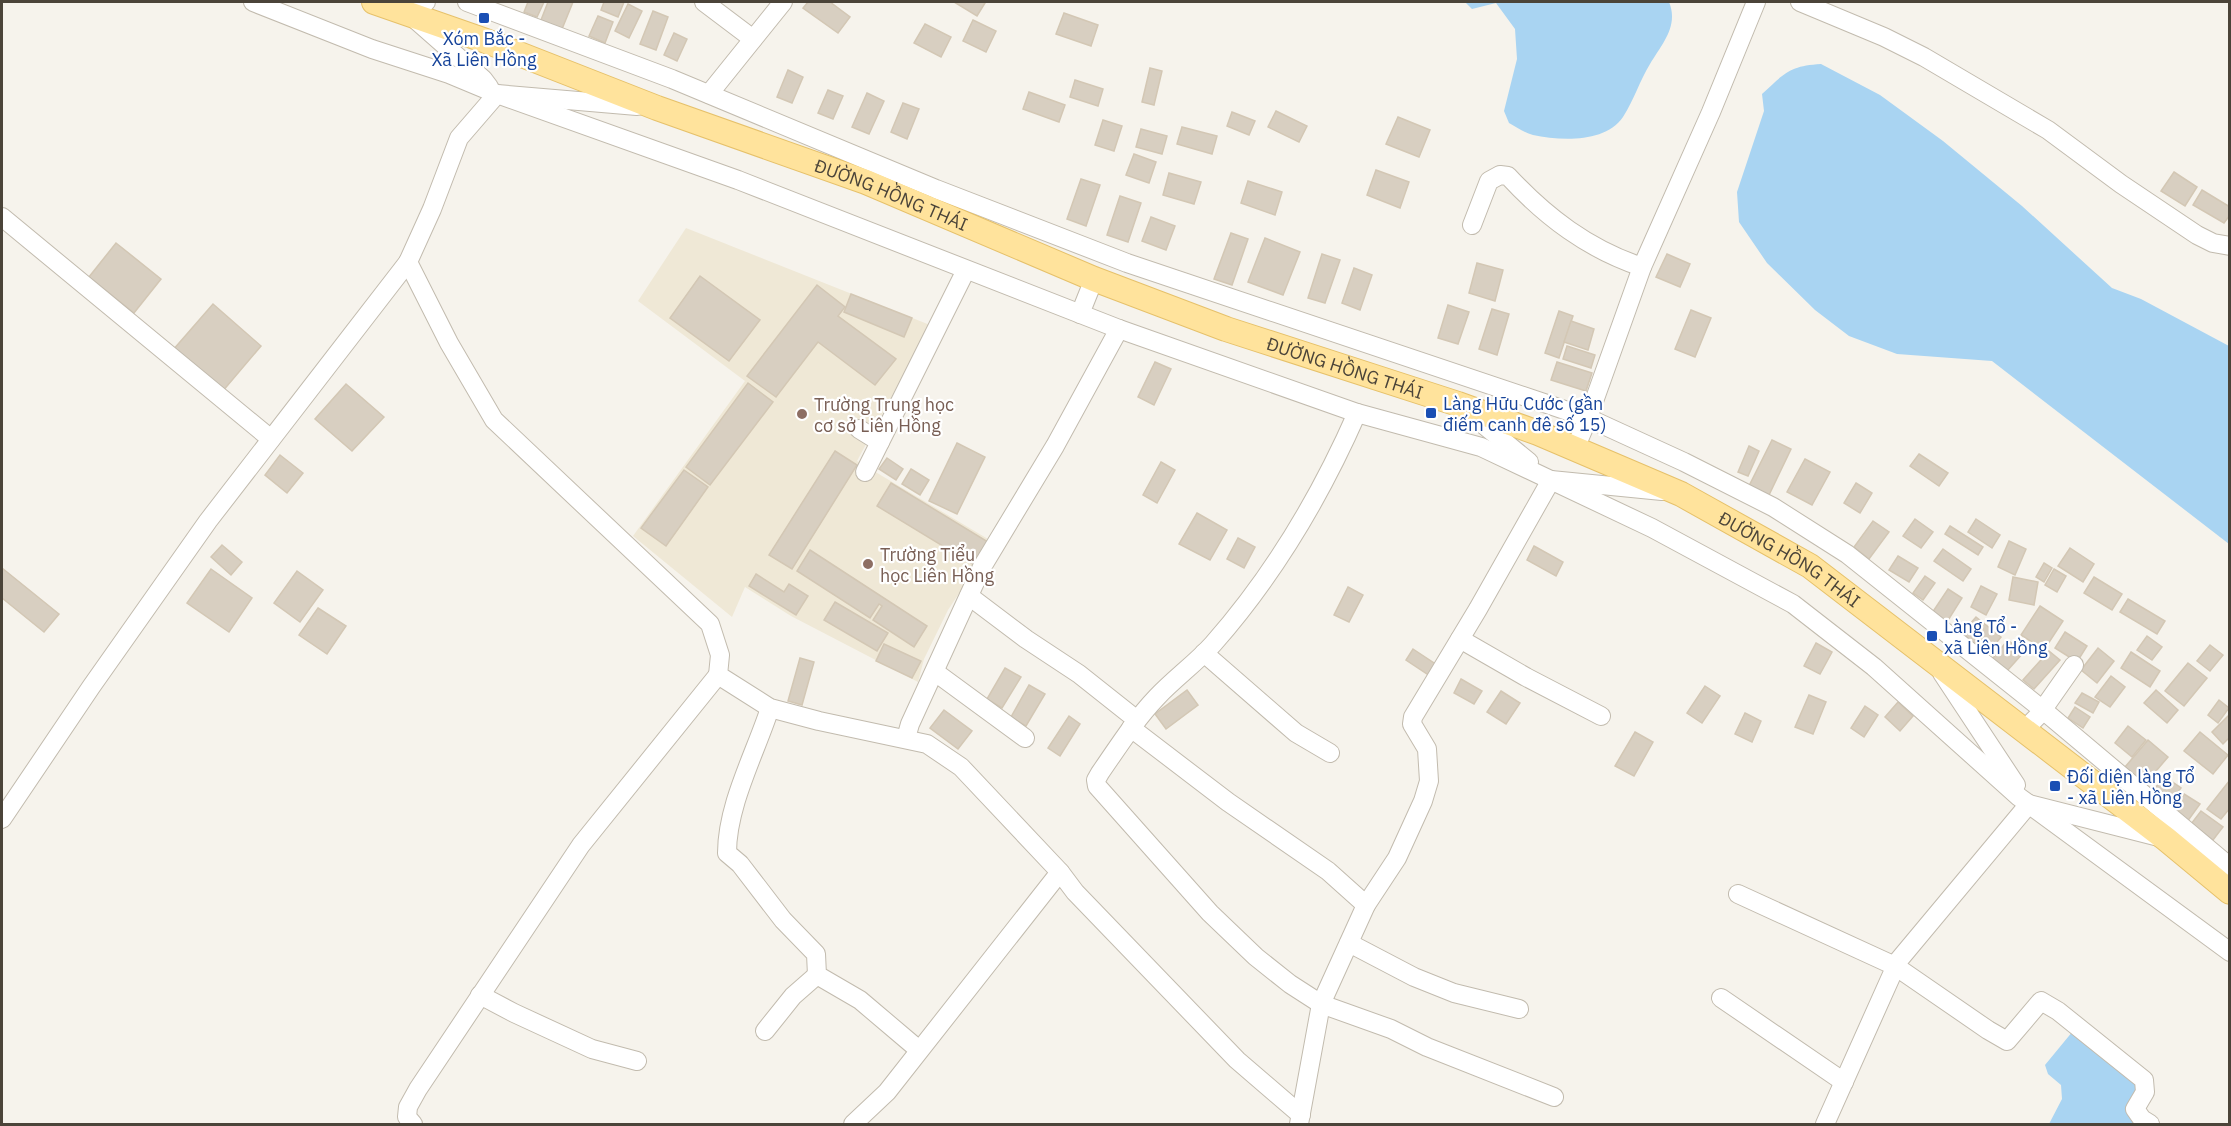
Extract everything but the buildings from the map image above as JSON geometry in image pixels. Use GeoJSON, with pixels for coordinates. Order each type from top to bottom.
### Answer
{"type":"FeatureCollection","features":[{"type":"Feature","properties":{"kind":"main road","name":"ĐƯỜNG HỒNG THÁI"},"geometry":{"type":"LineString","coordinates":[[374,2],[420,8],[657,108],[866,182],[1094,279],[1226,329],[1458,404],[1575,448],[1681,494],[1810,566],[1934,661],[2034,720],[2166,839],[2229,892]]}},
{"type":"Feature","properties":{"kind":"street"},"geometry":{"type":"LineString","coordinates":[[253,2],[372,49],[738,180],[1119,329],[1357,412],[1481,447],[1652,528],[1793,604],[1875,667],[2029,804],[2229,952]]}},
{"type":"Feature","properties":{"kind":"street"},"geometry":{"type":"LineString","coordinates":[[467,2],[709,94],[936,189],[1127,263],[1588,418],[1684,462],[1773,507],[1847,554],[2034,720],[2229,867]]}},
{"type":"Feature","properties":{"kind":"street"},"geometry":{"type":"LineString","coordinates":[[704,2],[753,39]]}},
{"type":"Feature","properties":{"kind":"street"},"geometry":{"type":"LineString","coordinates":[[709,94],[783,2]]}},
{"type":"Feature","properties":{"kind":"street"},"geometry":{"type":"LineString","coordinates":[[1575,448],[1642,267],[1711,112],[1756,2]]}},
{"type":"Feature","properties":{"kind":"street"},"geometry":{"type":"LineString","coordinates":[[1800,2],[1884,37],[1924,57],[2048,130],[2121,184],[2197,235],[2213,243],[2229,246]]}},
{"type":"Feature","properties":{"kind":"street"},"geometry":{"type":"LineString","coordinates":[[420,8],[430,34],[483,79],[494,92],[657,108]]}},
{"type":"Feature","properties":{"kind":"street"},"geometry":{"type":"LineString","coordinates":[[2,819],[91,687],[208,521],[408,262],[432,209],[459,138],[494,92]]}},
{"type":"Feature","properties":{"kind":"street"},"geometry":{"type":"LineString","coordinates":[[1472,225],[1489,181],[1500,175],[1508,176],[1553,221],[1604,252],[1642,267]]}},
{"type":"Feature","properties":{"kind":"street"},"geometry":{"type":"LineString","coordinates":[[2,217],[272,439]]}},
{"type":"Feature","properties":{"kind":"street"},"geometry":{"type":"LineString","coordinates":[[407,1122],[408,1107],[418,1089],[480,995],[581,845],[718,675],[720,655],[710,624],[494,420],[470,381],[408,262]]}},
{"type":"Feature","properties":{"kind":"street"},"geometry":{"type":"LineString","coordinates":[[865,472],[966,270]]}},
{"type":"Feature","properties":{"kind":"street"},"geometry":{"type":"LineString","coordinates":[[1080,314],[1094,279]]}},
{"type":"Feature","properties":{"kind":"street"},"geometry":{"type":"LineString","coordinates":[[906,738],[910,724],[982,567],[1055,446],[1119,329]]}},
{"type":"Feature","properties":{"kind":"street"},"geometry":{"type":"LineString","coordinates":[[1458,404],[1551,480],[1681,494]]}},
{"type":"Feature","properties":{"kind":"street"},"geometry":{"type":"LineString","coordinates":[[1357,412],[1338,457],[1299,525],[1253,595],[1204,653],[1157,696],[1134,724],[1096,780],[1099,791],[1226,927],[1256,957],[1290,984],[1321,1004],[1391,1029],[1501,1078],[1554,1097]]}},
{"type":"Feature","properties":{"kind":"street"},"geometry":{"type":"LineString","coordinates":[[859,429],[880,442]]}},
{"type":"Feature","properties":{"kind":"street"},"geometry":{"type":"LineString","coordinates":[[1300,1122],[1321,1004],[1366,905],[1397,858],[1423,801],[1429,780],[1427,749],[1412,724],[1413,717],[1551,480]]}},
{"type":"Feature","properties":{"kind":"street"},"geometry":{"type":"LineString","coordinates":[[969,596],[1026,639],[1079,674],[1134,724],[1228,802],[1328,871],[1366,905]]}},
{"type":"Feature","properties":{"kind":"street"},"geometry":{"type":"LineString","coordinates":[[1460,639],[1601,716]]}},
{"type":"Feature","properties":{"kind":"street"},"geometry":{"type":"LineString","coordinates":[[1204,653],[1296,733],[1330,753]]}},
{"type":"Feature","properties":{"kind":"street"},"geometry":{"type":"LineString","coordinates":[[1934,661],[2029,804],[2166,839]]}},
{"type":"Feature","properties":{"kind":"street"},"geometry":{"type":"LineString","coordinates":[[2034,720],[2074,665]]}},
{"type":"Feature","properties":{"kind":"street"},"geometry":{"type":"LineString","coordinates":[[935,672],[1024,738]]}},
{"type":"Feature","properties":{"kind":"street"},"geometry":{"type":"LineString","coordinates":[[718,675],[770,708],[927,744],[961,767],[1075,892],[1300,1122]]}},
{"type":"Feature","properties":{"kind":"street"},"geometry":{"type":"LineString","coordinates":[[770,708],[733,810],[727,834],[727,853],[740,864],[772,906],[816,954],[818,975]]}},
{"type":"Feature","properties":{"kind":"street"},"geometry":{"type":"LineString","coordinates":[[1825,1125],[1898,961],[2029,804]]}},
{"type":"Feature","properties":{"kind":"street"},"geometry":{"type":"LineString","coordinates":[[853,1125],[888,1092],[1059,872]]}},
{"type":"Feature","properties":{"kind":"street"},"geometry":{"type":"LineString","coordinates":[[1738,894],[1895,966],[2007,1041],[2041,1000],[2144,1080],[2145,1092],[2135,1109],[2150,1125]]}},
{"type":"Feature","properties":{"kind":"street"},"geometry":{"type":"LineString","coordinates":[[1349,943],[1414,977],[1454,993],[1519,1009]]}},
{"type":"Feature","properties":{"kind":"street"},"geometry":{"type":"LineString","coordinates":[[818,975],[860,1000],[920,1050]]}},
{"type":"Feature","properties":{"kind":"street"},"geometry":{"type":"LineString","coordinates":[[765,1031],[793,996],[818,975]]}},
{"type":"Feature","properties":{"kind":"street"},"geometry":{"type":"LineString","coordinates":[[480,995],[523,1018],[592,1049],[637,1061]]}},
{"type":"Feature","properties":{"kind":"street"},"geometry":{"type":"LineString","coordinates":[[1721,998],[1844,1082]]}},
{"type":"Feature","properties":{"kind":"shaded area","name":"Trường Trung học cơ sở Liên Hồng"},"geometry":{"type":"Polygon","coordinates":[[[686,228],[930,325],[857,461],[993,542],[948,610],[924,659],[918,682],[791,616],[745,587],[732,617],[633,536],[745,381],[638,301],[686,228]]]}},
{"type":"Feature","properties":{"kind":"water"},"geometry":{"type":"Polygon","coordinates":[[[1465,2],[1669,2],[1672,19],[1664,42],[1646,70],[1623,117],[1605,132],[1594,136],[1556,138],[1530,134],[1509,123],[1504,111],[1517,59],[1515,29],[1496,3],[1472,9],[1465,2]]]}},
{"type":"Feature","properties":{"kind":"water"},"geometry":{"type":"Polygon","coordinates":[[[1821,64],[1880,95],[1943,141],[2022,206],[2112,288],[2141,299],[2229,346],[2229,544],[1992,361],[1897,354],[1849,336],[1815,310],[1767,263],[1739,222],[1737,192],[1764,111],[1762,94],[1788,72],[1821,64]]]}},
{"type":"Feature","properties":{"kind":"water"},"geometry":{"type":"Polygon","coordinates":[[[2073,1031],[2139,1087],[2126,1113],[2141,1124],[2049,1124],[2062,1099],[2061,1085],[2048,1074],[2045,1065],[2073,1031]]]}},
{"type":"Feature","properties":{"kind":"place","name":"Xóm Bắc - Xã Liên Hồng"},"geometry":{"type":"Point","coordinates":[484,18]}},
{"type":"Feature","properties":{"kind":"place","name":"Làng Hữu Cước (gần điếm canh đê số 15)"},"geometry":{"type":"Point","coordinates":[1431,413]}},
{"type":"Feature","properties":{"kind":"place","name":"Trường Trung học cơ sở Liên Hồng"},"geometry":{"type":"Point","coordinates":[802,414]}},
{"type":"Feature","properties":{"kind":"place","name":"Trường Tiểu học Liên Hồng"},"geometry":{"type":"Point","coordinates":[868,564]}},
{"type":"Feature","properties":{"kind":"place","name":"Làng Tổ - xã Liên Hồng"},"geometry":{"type":"Point","coordinates":[1932,636]}},
{"type":"Feature","properties":{"kind":"place","name":"Đối diện làng Tổ - xã Liên Hồng"},"geometry":{"type":"Point","coordinates":[2055,786]}}]}
